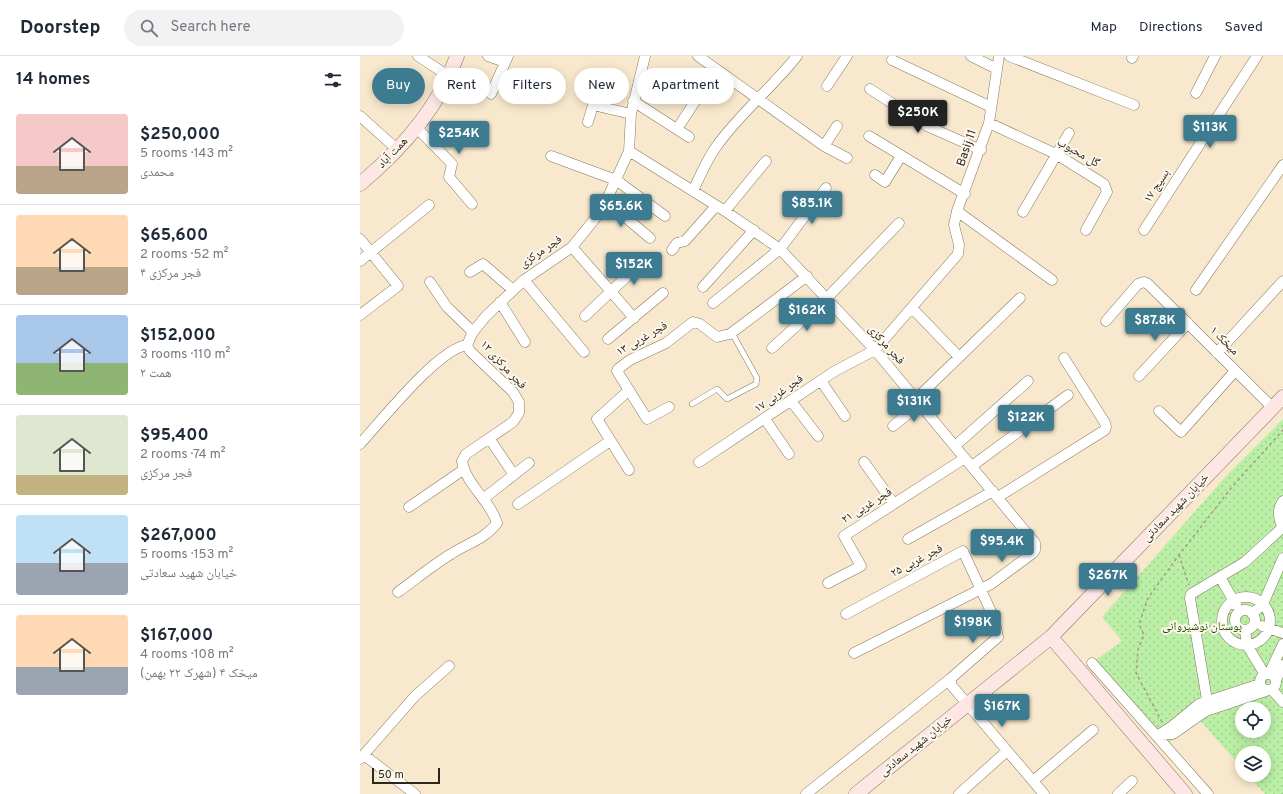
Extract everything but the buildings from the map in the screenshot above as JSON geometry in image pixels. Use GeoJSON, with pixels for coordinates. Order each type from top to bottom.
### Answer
{"type":"FeatureCollection","features":[{"type":"Feature","properties":{"kind":"main road","name":"همت آباد"},"geometry":{"type":"LineString","coordinates":[[453,68],[457,56]]}},
{"type":"Feature","properties":{"kind":"main road","name":"همت آباد"},"geometry":{"type":"LineString","coordinates":[[362,179],[398,150],[434,104]]}},
{"type":"Feature","properties":{"kind":"main road","name":"خیابان شهید سعادتی"},"geometry":{"type":"LineString","coordinates":[[856,794],[1051,637],[1283,397]]}},
{"type":"Feature","properties":{"kind":"main road"},"geometry":{"type":"LineString","coordinates":[[1051,637],[1186,794]]}},
{"type":"Feature","properties":{"kind":"street"},"geometry":{"type":"LineString","coordinates":[[418,56],[436,68]]}},
{"type":"Feature","properties":{"kind":"street"},"geometry":{"type":"LineString","coordinates":[[488,56],[507,59],[491,94]]}},
{"type":"Feature","properties":{"kind":"street","name":"فجر مرکزی"},"geometry":{"type":"LineString","coordinates":[[467,345],[473,332],[500,302],[524,280],[572,247],[602,210],[628,151],[633,101],[644,56]]}},
{"type":"Feature","properties":{"kind":"street"},"geometry":{"type":"LineString","coordinates":[[698,56],[824,146],[847,158]]}},
{"type":"Feature","properties":{"kind":"street"},"geometry":{"type":"LineString","coordinates":[[693,191],[704,166],[715,148],[797,56]]}},
{"type":"Feature","properties":{"kind":"street"},"geometry":{"type":"LineString","coordinates":[[827,86],[846,56]]}},
{"type":"Feature","properties":{"kind":"street"},"geometry":{"type":"LineString","coordinates":[[971,56],[997,69]]}},
{"type":"Feature","properties":{"kind":"street","name":"Basij 11"},"geometry":{"type":"LineString","coordinates":[[959,245],[954,225],[957,211],[965,194],[990,123],[999,56]]}},
{"type":"Feature","properties":{"kind":"street"},"geometry":{"type":"LineString","coordinates":[[1009,56],[1134,105]]}},
{"type":"Feature","properties":{"kind":"street"},"geometry":{"type":"LineString","coordinates":[[1196,93],[1216,56]]}},
{"type":"Feature","properties":{"kind":"street","name":"بسیج ۱۷"},"geometry":{"type":"LineString","coordinates":[[1144,230],[1257,56]]}},
{"type":"Feature","properties":{"kind":"street"},"geometry":{"type":"LineString","coordinates":[[892,60],[991,107]]}},
{"type":"Feature","properties":{"kind":"street"},"geometry":{"type":"LineString","coordinates":[[870,89],[927,126],[981,150]]}},
{"type":"Feature","properties":{"kind":"street"},"geometry":{"type":"LineString","coordinates":[[633,101],[689,137]]}},
{"type":"Feature","properties":{"kind":"street"},"geometry":{"type":"LineString","coordinates":[[677,129],[693,104]]}},
{"type":"Feature","properties":{"kind":"street"},"geometry":{"type":"LineString","coordinates":[[588,122],[593,105],[631,114]]}},
{"type":"Feature","properties":{"kind":"street"},"geometry":{"type":"LineString","coordinates":[[360,116],[398,150]]}},
{"type":"Feature","properties":{"kind":"street","name":"گل محبوب"},"geometry":{"type":"LineString","coordinates":[[990,123],[1056,154],[1104,184],[1108,192],[1086,230]]}},
{"type":"Feature","properties":{"kind":"street"},"geometry":{"type":"LineString","coordinates":[[824,146],[837,126]]}},
{"type":"Feature","properties":{"kind":"street"},"geometry":{"type":"LineString","coordinates":[[416,128],[452,164],[449,177],[472,204]]}},
{"type":"Feature","properties":{"kind":"street"},"geometry":{"type":"LineString","coordinates":[[1023,212],[1068,133]]}},
{"type":"Feature","properties":{"kind":"street"},"geometry":{"type":"LineString","coordinates":[[869,136],[965,194]]}},
{"type":"Feature","properties":{"kind":"street","name":"فجر مرکزی"},"geometry":{"type":"LineString","coordinates":[[628,151],[725,211],[780,249],[875,350],[1033,539],[1035,543],[1035,550],[992,584],[982,589]]}},
{"type":"Feature","properties":{"kind":"street"},"geometry":{"type":"LineString","coordinates":[[551,156],[616,180],[665,216]]}},
{"type":"Feature","properties":{"kind":"street"},"geometry":{"type":"LineString","coordinates":[[875,175],[886,182],[901,156]]}},
{"type":"Feature","properties":{"kind":"street"},"geometry":{"type":"LineString","coordinates":[[725,211],[766,161]]}},
{"type":"Feature","properties":{"kind":"street"},"geometry":{"type":"LineString","coordinates":[[1196,290],[1283,164]]}},
{"type":"Feature","properties":{"kind":"street"},"geometry":{"type":"LineString","coordinates":[[713,303],[780,249],[826,188]]}},
{"type":"Feature","properties":{"kind":"street"},"geometry":{"type":"LineString","coordinates":[[606,201],[650,238]]}},
{"type":"Feature","properties":{"kind":"street"},"geometry":{"type":"LineString","coordinates":[[360,262],[429,205]]}},
{"type":"Feature","properties":{"kind":"street"},"geometry":{"type":"LineString","coordinates":[[672,250],[677,244],[685,241],[716,206]]}},
{"type":"Feature","properties":{"kind":"street"},"geometry":{"type":"LineString","coordinates":[[957,211],[1052,280]]}},
{"type":"Feature","properties":{"kind":"street"},"geometry":{"type":"LineString","coordinates":[[772,348],[826,299],[899,223]]}},
{"type":"Feature","properties":{"kind":"street"},"geometry":{"type":"LineString","coordinates":[[703,287],[754,230]]}},
{"type":"Feature","properties":{"kind":"street"},"geometry":{"type":"LineString","coordinates":[[360,239],[398,286],[360,315]]}},
{"type":"Feature","properties":{"kind":"street","name":"فجر غربی ۱۷"},"geometry":{"type":"LineString","coordinates":[[699,462],[821,381],[875,350],[958,254],[959,245]]}},
{"type":"Feature","properties":{"kind":"street"},"geometry":{"type":"LineString","coordinates":[[572,247],[634,318]]}},
{"type":"Feature","properties":{"kind":"street"},"geometry":{"type":"LineString","coordinates":[[470,272],[483,264],[513,290]]}},
{"type":"Feature","properties":{"kind":"street"},"geometry":{"type":"LineString","coordinates":[[585,316],[640,264]]}},
{"type":"Feature","properties":{"kind":"street"},"geometry":{"type":"LineString","coordinates":[[732,333],[807,276]]}},
{"type":"Feature","properties":{"kind":"street"},"geometry":{"type":"LineString","coordinates":[[524,280],[584,352]]}},
{"type":"Feature","properties":{"kind":"street"},"geometry":{"type":"LineString","coordinates":[[1217,353],[1283,281]]}},
{"type":"Feature","properties":{"kind":"street"},"geometry":{"type":"LineString","coordinates":[[430,282],[447,307],[473,332]]}},
{"type":"Feature","properties":{"kind":"street","name":"میخک ۱"},"geometry":{"type":"LineString","coordinates":[[1106,321],[1138,284],[1144,282],[1148,284],[1273,408]]}},
{"type":"Feature","properties":{"kind":"street"},"geometry":{"type":"LineString","coordinates":[[608,339],[663,293]]}},
{"type":"Feature","properties":{"kind":"street"},"geometry":{"type":"LineString","coordinates":[[893,426],[918,402],[959,357],[1020,298]]}},
{"type":"Feature","properties":{"kind":"street"},"geometry":{"type":"LineString","coordinates":[[500,302],[525,342]]}},
{"type":"Feature","properties":{"kind":"street"},"geometry":{"type":"LineString","coordinates":[[912,308],[959,357]]}},
{"type":"Feature","properties":{"kind":"street","name":"فجر غربی ۱۳"},"geometry":{"type":"LineString","coordinates":[[669,407],[647,419],[628,391],[617,371],[618,368],[630,360],[666,343],[693,322],[700,324],[717,337],[732,333]]}},
{"type":"Feature","properties":{"kind":"street"},"geometry":{"type":"LineString","coordinates":[[1139,376],[1188,323]]}},
{"type":"Feature","properties":{"kind":"street"},"geometry":{"type":"LineString","coordinates":[[360,444],[438,360],[454,349],[467,345]]}},
{"type":"Feature","properties":{"kind":"street","name":"فجر مرکزی ۱۲"},"geometry":{"type":"LineString","coordinates":[[464,470],[462,461],[466,454],[513,422],[519,413],[519,402],[513,392],[470,351],[467,345]]}},
{"type":"Feature","properties":{"kind":"street"},"geometry":{"type":"LineString","coordinates":[[908,539],[995,494],[1105,430],[1105,422],[1064,358]]}},
{"type":"Feature","properties":{"kind":"street"},"geometry":{"type":"LineString","coordinates":[[1159,411],[1181,432],[1235,371]]}},
{"type":"Feature","properties":{"kind":"street"},"geometry":{"type":"LineString","coordinates":[[821,381],[845,416]]}},
{"type":"Feature","properties":{"kind":"street"},"geometry":{"type":"LineString","coordinates":[[955,446],[1028,381]]}},
{"type":"Feature","properties":{"kind":"street"},"geometry":{"type":"LineString","coordinates":[[628,391],[597,419],[629,470]]}},
{"type":"Feature","properties":{"kind":"street","name":"فجر غربی ۲۱"},"geometry":{"type":"LineString","coordinates":[[828,583],[862,566],[844,536],[894,504],[968,462],[1068,395]]}},
{"type":"Feature","properties":{"kind":"street"},"geometry":{"type":"LineString","coordinates":[[791,401],[818,436]]}},
{"type":"Feature","properties":{"kind":"street"},"geometry":{"type":"LineString","coordinates":[[765,419],[789,454]]}},
{"type":"Feature","properties":{"kind":"street"},"geometry":{"type":"LineString","coordinates":[[489,438],[514,475]]}},
{"type":"Feature","properties":{"kind":"street"},"geometry":{"type":"LineString","coordinates":[[518,504],[610,441]]}},
{"type":"Feature","properties":{"kind":"street"},"geometry":{"type":"LineString","coordinates":[[864,462],[894,504]]}},
{"type":"Feature","properties":{"kind":"street"},"geometry":{"type":"LineString","coordinates":[[483,499],[529,464]]}},
{"type":"Feature","properties":{"kind":"street"},"geometry":{"type":"LineString","coordinates":[[398,592],[451,553],[479,540],[490,532],[497,523],[494,513],[464,470],[409,507]]}},
{"type":"Feature","properties":{"kind":"street"},"geometry":{"type":"LineString","coordinates":[[1207,700],[1190,598],[1191,594],[1249,558],[1283,527],[1279,518],[1279,511],[1283,501]]}},
{"type":"Feature","properties":{"kind":"street","name":"فجر غربی ۲۵"},"geometry":{"type":"LineString","coordinates":[[846,614],[963,551],[982,589]]}},
{"type":"Feature","properties":{"kind":"street"},"geometry":{"type":"LineString","coordinates":[[1283,558],[1263,604],[1253,618],[1251,628],[1245,630],[1239,628],[1236,623],[1236,617],[1240,612],[1246,610],[1253,618],[1269,628],[1283,633]]}},
{"type":"Feature","properties":{"kind":"street"},"geometry":{"type":"LineString","coordinates":[[1220,577],[1240,612]]}},
{"type":"Feature","properties":{"kind":"street"},"geometry":{"type":"LineString","coordinates":[[806,794],[951,682],[998,637],[994,618],[982,589],[854,654]]}},
{"type":"Feature","properties":{"kind":"street"},"geometry":{"type":"LineString","coordinates":[[1243,644],[1260,640],[1269,628],[1270,616],[1263,604],[1249,597],[1233,600],[1223,611],[1222,625],[1228,637],[1243,644],[1283,702]]}},
{"type":"Feature","properties":{"kind":"street"},"geometry":{"type":"LineString","coordinates":[[1243,644],[1245,630]]}},
{"type":"Feature","properties":{"kind":"street"},"geometry":{"type":"LineString","coordinates":[[1270,683],[1283,644]]}},
{"type":"Feature","properties":{"kind":"street"},"geometry":{"type":"LineString","coordinates":[[1092,663],[1208,794]]}},
{"type":"Feature","properties":{"kind":"street"},"geometry":{"type":"LineString","coordinates":[[1156,735],[1173,734],[1206,711],[1270,683],[1283,665]]}},
{"type":"Feature","properties":{"kind":"street"},"geometry":{"type":"LineString","coordinates":[[415,794],[362,757],[415,696],[449,666]]}},
{"type":"Feature","properties":{"kind":"street"},"geometry":{"type":"LineString","coordinates":[[951,682],[1044,794]]}},
{"type":"Feature","properties":{"kind":"street"},"geometry":{"type":"LineString","coordinates":[[1156,735],[1167,730],[1195,707],[1207,700],[1270,683]]}},
{"type":"Feature","properties":{"kind":"street"},"geometry":{"type":"LineString","coordinates":[[1033,781],[1093,730]]}},
{"type":"Feature","properties":{"kind":"street"},"geometry":{"type":"LineString","coordinates":[[959,794],[1007,751]]}},
{"type":"Feature","properties":{"kind":"street"},"geometry":{"type":"LineString","coordinates":[[1118,794],[1132,781]]}},
{"type":"Feature","properties":{"kind":"lane"},"geometry":{"type":"LineString","coordinates":[[692,404],[717,389],[727,399],[756,384],[757,378],[732,333]]}},
{"type":"Feature","properties":{"kind":"path"},"geometry":{"type":"LineString","coordinates":[[1167,730],[1136,673],[1138,649],[1144,636],[1139,624],[1148,598],[1179,555],[1232,487],[1283,430]]}},
{"type":"Feature","properties":{"kind":"path"},"geometry":{"type":"LineString","coordinates":[[1179,555],[1191,594]]}},
{"type":"Feature","properties":{"kind":"path"},"geometry":{"type":"LineString","coordinates":[[1196,636],[1222,625]]}},
{"type":"Feature","properties":{"kind":"green space","name":"بوستان نوشیروانی"},"geometry":{"type":"Polygon","coordinates":[[[1283,419],[1283,794],[1265,794],[1254,782],[1271,782],[1271,746],[1235,746],[1235,760],[1197,717],[1166,746],[1092,663],[1122,641],[1102,617],[1228,474],[1283,419]]]}}]}
